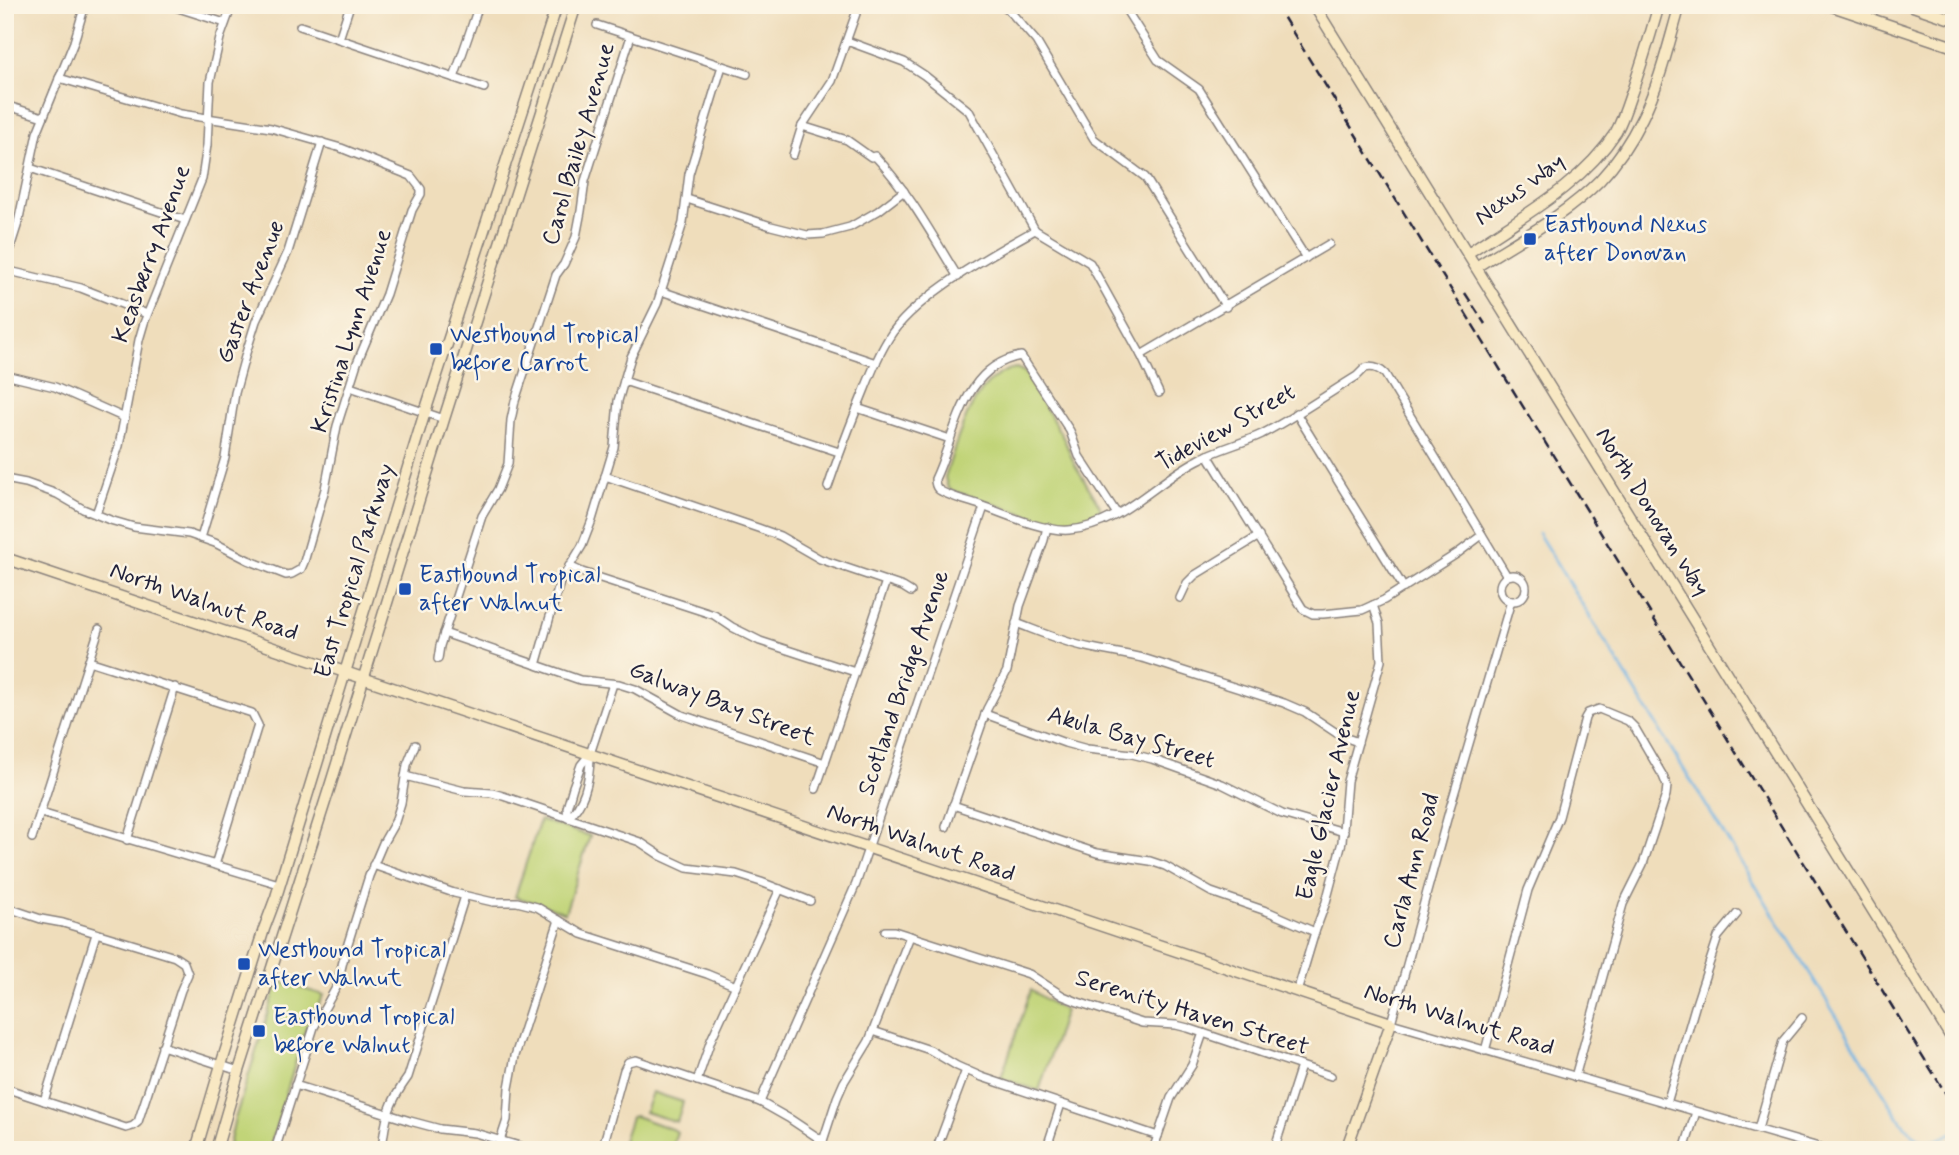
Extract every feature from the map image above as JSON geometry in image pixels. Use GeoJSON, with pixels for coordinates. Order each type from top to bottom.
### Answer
{"type":"FeatureCollection","features":[{"type":"Feature","properties":{"kind":"street"},"geometry":{"type":"LineString","coordinates":[[5,17],[9,5]]}},
{"type":"Feature","properties":{"kind":"street"},"geometry":{"type":"LineString","coordinates":[[5,264],[18,223],[37,133],[74,42],[85,5]]}},
{"type":"Feature","properties":{"kind":"street"},"geometry":{"type":"LineString","coordinates":[[169,5],[225,23]]}},
{"type":"Feature","properties":{"kind":"street","name":"Keasberry Avenue"},"geometry":{"type":"LineString","coordinates":[[96,514],[120,446],[139,340],[147,314],[202,179],[206,162],[210,82],[220,38],[232,5]]}},
{"type":"Feature","properties":{"kind":"street"},"geometry":{"type":"LineString","coordinates":[[339,39],[350,5]]}},
{"type":"Feature","properties":{"kind":"street"},"geometry":{"type":"LineString","coordinates":[[454,78],[479,5]]}},
{"type":"Feature","properties":{"kind":"street","name":"East Tropical Parkway"},"geometry":{"type":"LineString","coordinates":[[196,1150],[425,412],[557,5]]}},
{"type":"Feature","properties":{"kind":"street","name":"East Tropical Parkway"},"geometry":{"type":"LineString","coordinates":[[216,1150],[576,5]]}},
{"type":"Feature","properties":{"kind":"street"},"geometry":{"type":"LineString","coordinates":[[793,155],[802,126],[832,81],[859,5]]}},
{"type":"Feature","properties":{"kind":"street"},"geometry":{"type":"LineString","coordinates":[[1002,5],[1036,41],[1094,139],[1144,177],[1226,307]]}},
{"type":"Feature","properties":{"kind":"street"},"geometry":{"type":"LineString","coordinates":[[1123,5],[1158,60],[1199,89],[1306,258]]}},
{"type":"Feature","properties":{"kind":"street","name":"North Donovan Way"},"geometry":{"type":"LineString","coordinates":[[1314,5],[1954,1042]]}},
{"type":"Feature","properties":{"kind":"street","name":"Nexus Way"},"geometry":{"type":"LineString","coordinates":[[1468,253],[1570,184],[1616,132],[1636,81],[1659,5]]}},
{"type":"Feature","properties":{"kind":"street","name":"Nexus Way"},"geometry":{"type":"LineString","coordinates":[[1476,267],[1559,214],[1599,181],[1615,163],[1644,116],[1680,5]]}},
{"type":"Feature","properties":{"kind":"street"},"geometry":{"type":"LineString","coordinates":[[1829,5],[1954,47]]}},
{"type":"Feature","properties":{"kind":"street"},"geometry":{"type":"LineString","coordinates":[[1910,5],[1954,20]]}},
{"type":"Feature","properties":{"kind":"street"},"geometry":{"type":"LineString","coordinates":[[597,25],[747,74]]}},
{"type":"Feature","properties":{"kind":"street"},"geometry":{"type":"LineString","coordinates":[[300,26],[484,88]]}},
{"type":"Feature","properties":{"kind":"street","name":"Carol Bailey Avenue"},"geometry":{"type":"LineString","coordinates":[[438,659],[482,516],[498,489],[508,464],[515,401],[556,275],[576,237],[585,181],[631,36]]}},
{"type":"Feature","properties":{"kind":"street"},"geometry":{"type":"LineString","coordinates":[[847,41],[904,62],[969,111],[1035,230],[1090,263],[1159,393]]}},
{"type":"Feature","properties":{"kind":"street"},"geometry":{"type":"LineString","coordinates":[[536,665],[560,582],[586,538],[606,476],[614,447],[616,413],[624,381],[635,345],[653,316],[683,223],[689,174],[722,66]]}},
{"type":"Feature","properties":{"kind":"street"},"geometry":{"type":"LineString","coordinates":[[59,78],[171,111],[271,128],[322,142]]}},
{"type":"Feature","properties":{"kind":"street"},"geometry":{"type":"LineString","coordinates":[[5,105],[43,117]]}},
{"type":"Feature","properties":{"kind":"street"},"geometry":{"type":"LineString","coordinates":[[802,126],[847,140],[871,157],[875,156],[904,191],[958,277]]}},
{"type":"Feature","properties":{"kind":"street","name":"Kristina Lynn Avenue"},"geometry":{"type":"LineString","coordinates":[[201,538],[286,575],[301,569],[320,511],[337,426],[357,363],[386,294],[412,210],[421,194],[421,189],[411,176],[322,142]]}},
{"type":"Feature","properties":{"kind":"street","name":"Gaster Avenue"},"geometry":{"type":"LineString","coordinates":[[201,538],[225,458],[234,393],[246,353],[256,321],[288,252],[322,142]]}},
{"type":"Feature","properties":{"kind":"street"},"geometry":{"type":"LineString","coordinates":[[30,168],[186,220]]}},
{"type":"Feature","properties":{"kind":"street"},"geometry":{"type":"LineString","coordinates":[[687,199],[807,235],[850,227],[878,212],[904,191]]}},
{"type":"Feature","properties":{"kind":"street"},"geometry":{"type":"LineString","coordinates":[[828,487],[839,452],[876,363],[894,331],[930,296],[1035,230]]}},
{"type":"Feature","properties":{"kind":"street"},"geometry":{"type":"LineString","coordinates":[[1141,355],[1329,244]]}},
{"type":"Feature","properties":{"kind":"street"},"geometry":{"type":"LineString","coordinates":[[5,270],[81,288],[147,314]]}},
{"type":"Feature","properties":{"kind":"street"},"geometry":{"type":"LineString","coordinates":[[661,291],[876,363]]}},
{"type":"Feature","properties":{"kind":"street"},"geometry":{"type":"LineString","coordinates":[[857,408],[950,439],[962,406],[983,377],[1007,358],[1021,356],[1070,430],[1079,456],[1116,514]]}},
{"type":"Feature","properties":{"kind":"street","name":"Tideview Street"},"geometry":{"type":"LineString","coordinates":[[950,439],[935,479],[939,490],[1047,527],[1083,529],[1100,524],[1195,461],[1246,441],[1357,376],[1365,368],[1375,367],[1385,374],[1482,535]]}},
{"type":"Feature","properties":{"kind":"street"},"geometry":{"type":"LineString","coordinates":[[5,374],[55,387],[125,418]]}},
{"type":"Feature","properties":{"kind":"street"},"geometry":{"type":"LineString","coordinates":[[624,381],[839,452]]}},
{"type":"Feature","properties":{"kind":"street"},"geometry":{"type":"LineString","coordinates":[[350,387],[444,419]]}},
{"type":"Feature","properties":{"kind":"street"},"geometry":{"type":"LineString","coordinates":[[1296,413],[1404,587]]}},
{"type":"Feature","properties":{"kind":"street"},"geometry":{"type":"LineString","coordinates":[[1208,455],[1303,609],[1308,612],[1323,614],[1362,610],[1404,587],[1482,535],[1507,576]]}},
{"type":"Feature","properties":{"kind":"street"},"geometry":{"type":"LineString","coordinates":[[606,476],[780,536],[820,559],[911,592]]}},
{"type":"Feature","properties":{"kind":"street"},"geometry":{"type":"LineString","coordinates":[[5,479],[57,494],[96,514],[134,527],[201,538]]}},
{"type":"Feature","properties":{"kind":"street","name":"Scotland Bridge Avenue"},"geometry":{"type":"LineString","coordinates":[[760,1102],[846,907],[869,848],[984,507]]}},
{"type":"Feature","properties":{"kind":"street"},"geometry":{"type":"LineString","coordinates":[[946,827],[985,714],[1006,671],[1020,606],[1047,527]]}},
{"type":"Feature","properties":{"kind":"street"},"geometry":{"type":"LineString","coordinates":[[1180,598],[1187,583],[1195,575],[1259,536]]}},
{"type":"Feature","properties":{"kind":"street","name":"North Walnut Road"},"geometry":{"type":"LineString","coordinates":[[5,558],[1391,1023],[1829,1150]]}},
{"type":"Feature","properties":{"kind":"street"},"geometry":{"type":"LineString","coordinates":[[569,566],[714,615],[760,641],[855,672]]}},
{"type":"Feature","properties":{"kind":"street","name":"Carla Ann Road"},"geometry":{"type":"LineString","coordinates":[[1512,575],[1520,577],[1526,588],[1520,600],[1511,601],[1503,598],[1500,590],[1501,582],[1512,575]]}},
{"type":"Feature","properties":{"kind":"street"},"geometry":{"type":"LineString","coordinates":[[816,789],[886,582]]}},
{"type":"Feature","properties":{"kind":"street","name":"Carla Ann Road"},"geometry":{"type":"LineString","coordinates":[[1346,1150],[1391,1023],[1511,601]]}},
{"type":"Feature","properties":{"kind":"street","name":"Eagle Glacier Avenue"},"geometry":{"type":"LineString","coordinates":[[1297,992],[1326,902],[1344,832],[1347,781],[1381,661],[1379,623],[1373,605]]}},
{"type":"Feature","properties":{"kind":"street"},"geometry":{"type":"LineString","coordinates":[[1016,623],[1073,644],[1146,659],[1284,703],[1306,712],[1341,736],[1358,742]]}},
{"type":"Feature","properties":{"kind":"street"},"geometry":{"type":"LineString","coordinates":[[32,838],[99,629]]}},
{"type":"Feature","properties":{"kind":"street","name":"Galway Bay Street"},"geometry":{"type":"LineString","coordinates":[[444,633],[580,680],[635,689],[682,715],[825,763]]}},
{"type":"Feature","properties":{"kind":"street"},"geometry":{"type":"LineString","coordinates":[[89,660],[252,713],[256,719],[258,725],[215,865]]}},
{"type":"Feature","properties":{"kind":"street"},"geometry":{"type":"LineString","coordinates":[[568,818],[578,809],[590,775],[590,754],[613,684]]}},
{"type":"Feature","properties":{"kind":"street"},"geometry":{"type":"LineString","coordinates":[[127,840],[175,687]]}},
{"type":"Feature","properties":{"kind":"street"},"geometry":{"type":"LineString","coordinates":[[1485,1051],[1528,890],[1559,817],[1585,718],[1588,713],[1600,709],[1629,721],[1636,728],[1667,786],[1643,864],[1623,904],[1575,1077]]}},
{"type":"Feature","properties":{"kind":"street","name":"Akula Bay Street"},"geometry":{"type":"LineString","coordinates":[[985,714],[1065,743],[1152,760],[1222,784],[1282,814],[1344,832]]}},
{"type":"Feature","properties":{"kind":"street"},"geometry":{"type":"LineString","coordinates":[[275,1150],[314,1027],[337,986],[348,941],[373,864],[395,822],[407,765],[415,745]]}},
{"type":"Feature","properties":{"kind":"street"},"geometry":{"type":"LineString","coordinates":[[568,818],[567,808],[573,787],[581,765],[590,754]]}},
{"type":"Feature","properties":{"kind":"street"},"geometry":{"type":"LineString","coordinates":[[405,776],[464,791],[492,793],[640,842],[687,868],[736,874],[810,901]]}},
{"type":"Feature","properties":{"kind":"street"},"geometry":{"type":"LineString","coordinates":[[953,805],[1097,853],[1165,866],[1211,892],[1269,912],[1315,932]]}},
{"type":"Feature","properties":{"kind":"street"},"geometry":{"type":"LineString","coordinates":[[41,813],[279,884]]}},
{"type":"Feature","properties":{"kind":"street"},"geometry":{"type":"LineString","coordinates":[[373,864],[465,896],[537,907],[582,934],[736,986]]}},
{"type":"Feature","properties":{"kind":"street"},"geometry":{"type":"LineString","coordinates":[[697,1081],[711,1040],[780,889]]}},
{"type":"Feature","properties":{"kind":"street"},"geometry":{"type":"LineString","coordinates":[[382,1150],[390,1103],[408,1077],[465,896]]}},
{"type":"Feature","properties":{"kind":"street"},"geometry":{"type":"LineString","coordinates":[[5,907],[175,957],[184,963],[186,968],[186,979],[138,1122],[134,1126],[126,1128],[5,1088]]}},
{"type":"Feature","properties":{"kind":"street"},"geometry":{"type":"LineString","coordinates":[[1667,1103],[1718,937],[1737,914]]}},
{"type":"Feature","properties":{"kind":"street"},"geometry":{"type":"LineString","coordinates":[[497,1150],[507,1121],[515,1056],[559,919]]}},
{"type":"Feature","properties":{"kind":"street","name":"Serenity Haven Street"},"geometry":{"type":"LineString","coordinates":[[885,931],[894,931],[1029,975],[1063,996],[1142,1023],[1176,1025],[1331,1076]]}},
{"type":"Feature","properties":{"kind":"street"},"geometry":{"type":"LineString","coordinates":[[44,1101],[96,934]]}},
{"type":"Feature","properties":{"kind":"street"},"geometry":{"type":"LineString","coordinates":[[820,1150],[844,1082],[873,1031],[910,936]]}},
{"type":"Feature","properties":{"kind":"street"},"geometry":{"type":"LineString","coordinates":[[1758,1129],[1783,1041],[1802,1018]]}},
{"type":"Feature","properties":{"kind":"street"},"geometry":{"type":"LineString","coordinates":[[873,1031],[930,1050],[982,1077],[1158,1136]]}},
{"type":"Feature","properties":{"kind":"street"},"geometry":{"type":"LineString","coordinates":[[1153,1150],[1171,1098],[1192,1065],[1203,1033]]}},
{"type":"Feature","properties":{"kind":"street"},"geometry":{"type":"LineString","coordinates":[[162,1046],[239,1071]]}},
{"type":"Feature","properties":{"kind":"street"},"geometry":{"type":"LineString","coordinates":[[602,1150],[624,1070],[628,1062],[636,1060],[760,1102],[823,1141]]}},
{"type":"Feature","properties":{"kind":"street"},"geometry":{"type":"LineString","coordinates":[[1274,1150],[1301,1066]]}},
{"type":"Feature","properties":{"kind":"street"},"geometry":{"type":"LineString","coordinates":[[936,1150],[966,1070]]}},
{"type":"Feature","properties":{"kind":"street"},"geometry":{"type":"LineString","coordinates":[[295,1085],[440,1129],[475,1133],[533,1150]]}},
{"type":"Feature","properties":{"kind":"street"},"geometry":{"type":"LineString","coordinates":[[1046,1150],[1061,1104]]}},
{"type":"Feature","properties":{"kind":"street"},"geometry":{"type":"LineString","coordinates":[[1684,1150],[1696,1112]]}},
{"type":"Feature","properties":{"kind":"green space"},"geometry":{"type":"Polygon","coordinates":[[[1016,368],[1025,372],[1065,441],[1074,463],[1100,506],[1100,513],[1076,521],[1050,522],[950,490],[947,486],[945,477],[968,412],[988,383],[1016,368]]]}},
{"type":"Feature","properties":{"kind":"green space"},"geometry":{"type":"Polygon","coordinates":[[[540,820],[590,836],[565,913],[515,897],[540,820]]]}},
{"type":"Feature","properties":{"kind":"green space"},"geometry":{"type":"Polygon","coordinates":[[[278,981],[324,995],[306,1028],[269,1150],[228,1150],[234,1122],[278,981]]]}},
{"type":"Feature","properties":{"kind":"green space"},"geometry":{"type":"Polygon","coordinates":[[[1031,990],[1065,1010],[1039,1091],[1001,1078],[1031,990]]]}},
{"type":"Feature","properties":{"kind":"green space"},"geometry":{"type":"Polygon","coordinates":[[[652,1092],[683,1102],[677,1122],[645,1112],[652,1092]]]}},
{"type":"Feature","properties":{"kind":"green space"},"geometry":{"type":"Polygon","coordinates":[[[635,1116],[677,1132],[671,1150],[620,1150],[631,1117],[635,1116]]]}},
{"type":"Feature","properties":{"kind":"waterway"},"geometry":{"type":"LineString","coordinates":[[1538,533],[1901,1121],[1913,1135],[1924,1141],[1937,1140],[1954,1132]]}},
{"type":"Feature","properties":{"kind":"waterway"},"geometry":{"type":"LineString","coordinates":[[1919,1150],[1928,1144]]}},
{"type":"Feature","properties":{"kind":"railway"},"geometry":{"type":"LineString","coordinates":[[1276,5],[1954,1107]]}},
{"type":"Feature","properties":{"kind":"railway"},"geometry":{"type":"LineString","coordinates":[[1465,293],[1485,324]]}},
{"type":"Feature","properties":{"kind":"place","name":"Eastbound Nexus after Donovan"},"geometry":{"type":"Point","coordinates":[1530,239]}},
{"type":"Feature","properties":{"kind":"place","name":"Westbound Tropical before Carrot"},"geometry":{"type":"Point","coordinates":[436,349]}},
{"type":"Feature","properties":{"kind":"place","name":"Eastbound Tropical after Walnut"},"geometry":{"type":"Point","coordinates":[405,589]}},
{"type":"Feature","properties":{"kind":"place","name":"Westbound Tropical after Walnut"},"geometry":{"type":"Point","coordinates":[244,964]}},
{"type":"Feature","properties":{"kind":"place","name":"Eastbound Tropical before Walnut"},"geometry":{"type":"Point","coordinates":[259,1031]}}]}
